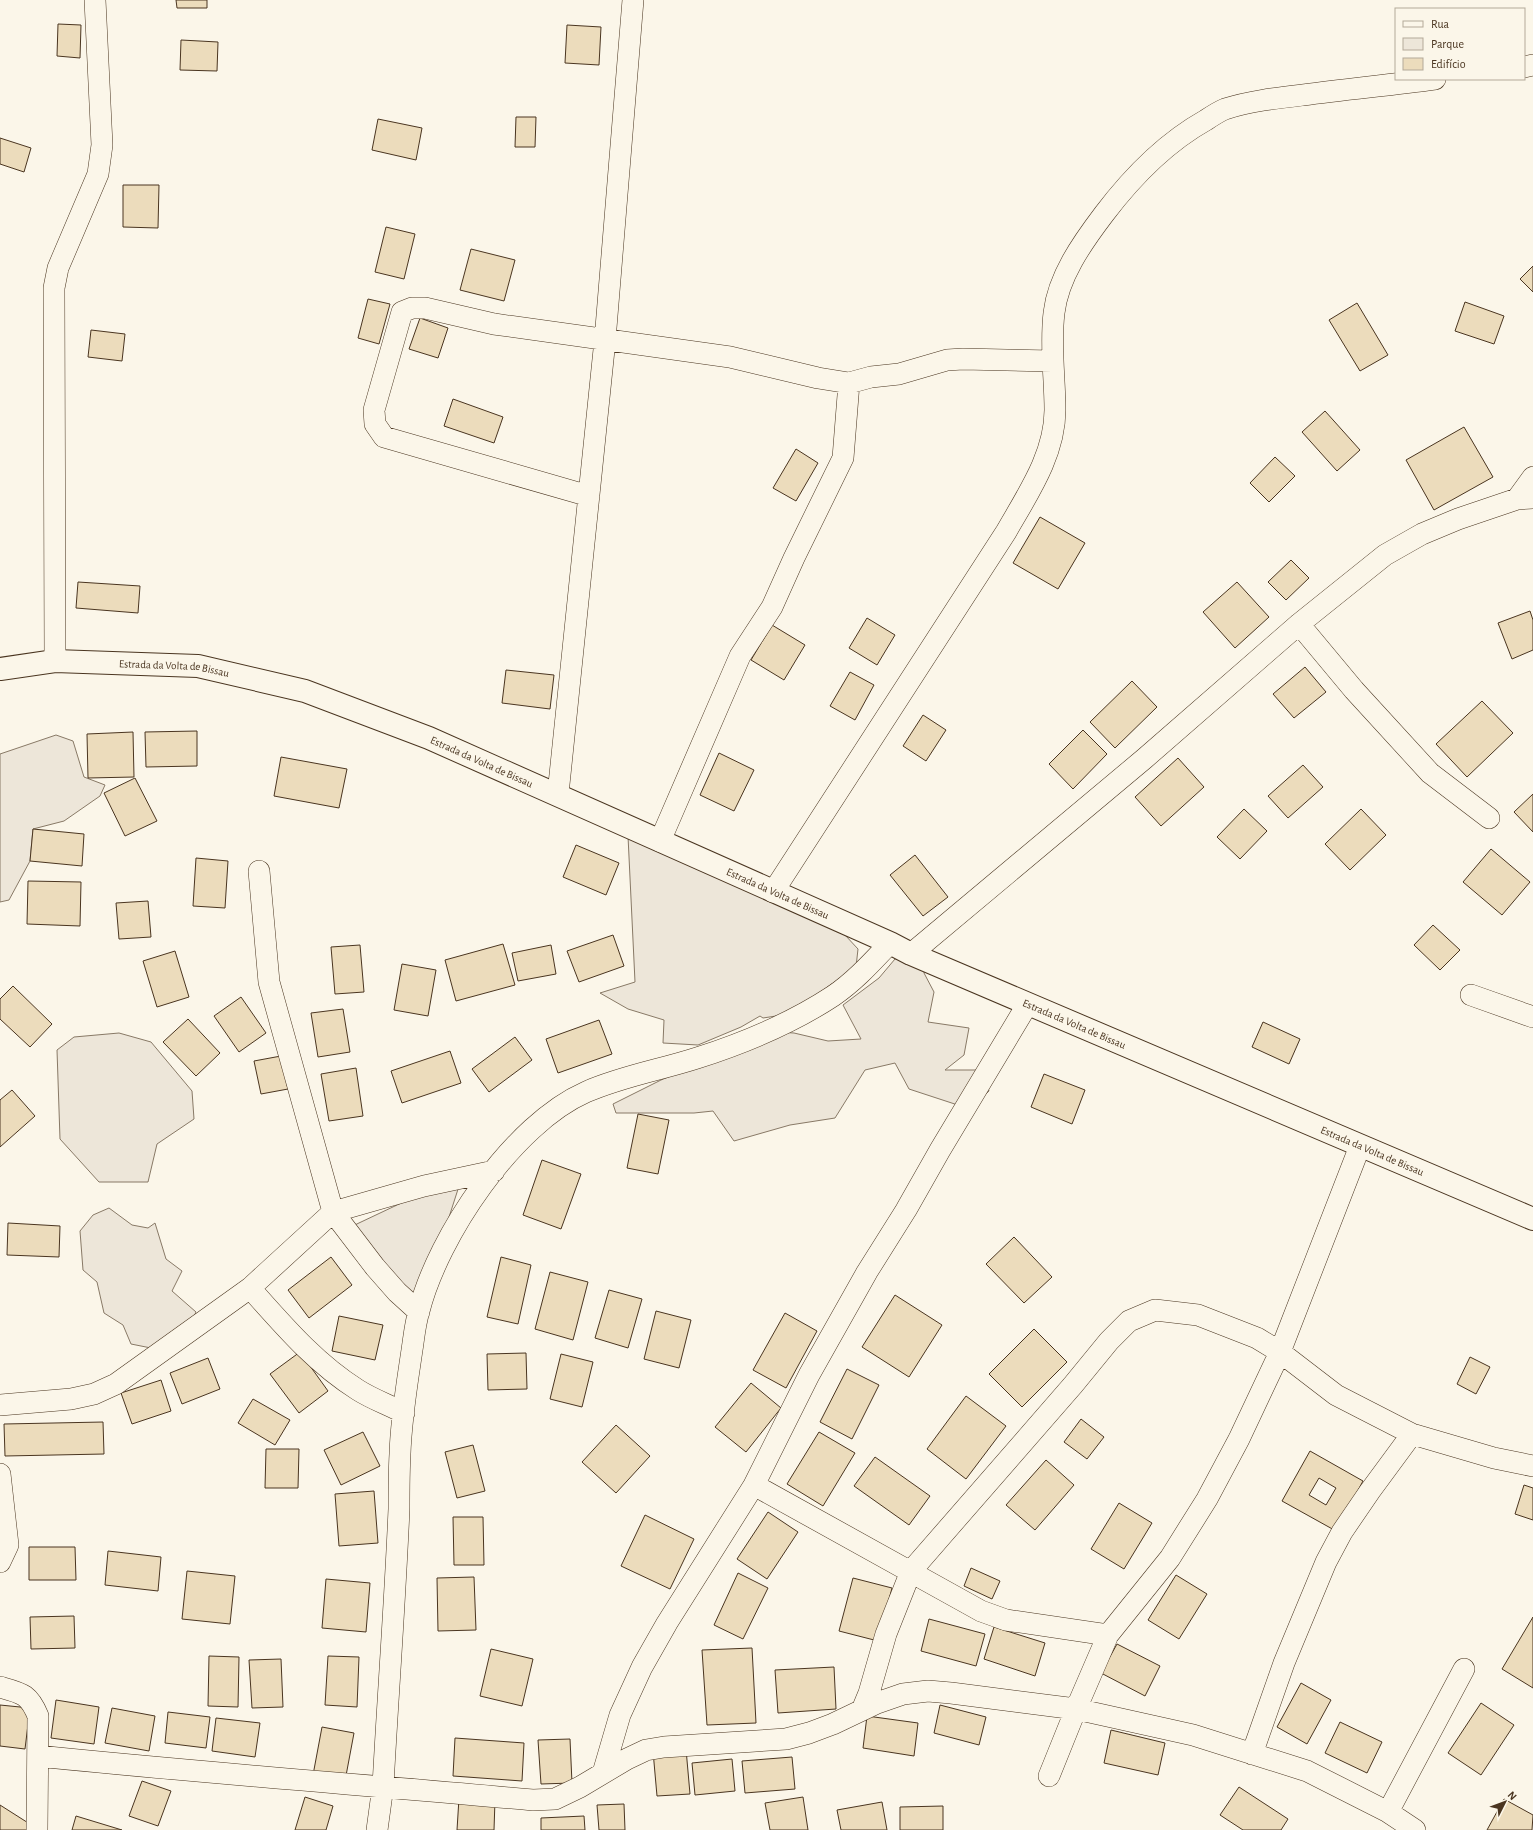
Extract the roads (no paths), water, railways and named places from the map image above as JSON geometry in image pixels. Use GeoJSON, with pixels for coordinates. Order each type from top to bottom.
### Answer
{"type":"FeatureCollection","features":[{"type":"Feature","properties":{"kind":"main road","name":"Estrada da Volta de Bissau"},"geometry":{"type":"LineString","coordinates":[[0,669],[55,661],[198,666],[304,691],[429,738],[558,794],[1027,1005],[1533,1219]]}},
{"type":"Feature","properties":{"kind":"street"},"geometry":{"type":"LineString","coordinates":[[55,661],[54,288],[58,268],[98,174],[101,152],[95,0]]}},
{"type":"Feature","properties":{"kind":"street"},"geometry":{"type":"LineString","coordinates":[[558,794],[605,340],[633,0]]}},
{"type":"Feature","properties":{"kind":"street"},"geometry":{"type":"LineString","coordinates":[[773,892],[1006,532],[1034,484],[1046,455],[1053,429],[1055,411],[1052,361],[1054,313],[1058,292],[1090,232],[1114,201],[1153,158],[1187,130],[1224,110],[1263,100],[1427,80]]}},
{"type":"Feature","properties":{"kind":"street"},"geometry":{"type":"LineString","coordinates":[[589,496],[384,437],[375,424],[374,410],[402,312],[412,308],[425,308],[494,324],[730,356],[818,378],[849,383],[871,377],[899,374],[946,360],[963,358],[1052,361]]}},
{"type":"Feature","properties":{"kind":"street"},"geometry":{"type":"LineString","coordinates":[[660,841],[740,656],[772,608],[794,558],[843,458],[849,383]]}},
{"type":"Feature","properties":{"kind":"street"},"geometry":{"type":"LineString","coordinates":[[911,954],[1144,759],[1299,624],[1385,555],[1422,534],[1458,519],[1525,498],[1533,476]]}},
{"type":"Feature","properties":{"kind":"street"},"geometry":{"type":"LineString","coordinates":[[1299,624],[1354,690],[1430,773],[1489,818]]}},
{"type":"Feature","properties":{"kind":"street"},"geometry":{"type":"LineString","coordinates":[[259,871],[269,982],[334,1212],[375,1267],[397,1292],[419,1312]]}},
{"type":"Feature","properties":{"kind":"street"},"geometry":{"type":"LineString","coordinates":[[377,1830],[383,1786],[399,1508],[400,1452],[404,1413],[419,1312],[435,1266],[453,1230],[469,1204],[494,1171],[545,1118],[584,1093],[630,1076],[695,1059],[733,1046],[773,1028],[834,995],[859,975],[890,943]]}},
{"type":"Feature","properties":{"kind":"street"},"geometry":{"type":"LineString","coordinates":[[1471,995],[1533,1017]]}},
{"type":"Feature","properties":{"kind":"street"},"geometry":{"type":"LineString","coordinates":[[603,1773],[620,1714],[642,1668],[667,1623],[754,1484],[809,1375],[867,1272],[906,1210],[940,1150],[1027,1005]]}},
{"type":"Feature","properties":{"kind":"street"},"geometry":{"type":"LineString","coordinates":[[1049,1776],[1108,1635],[1170,1558],[1207,1499],[1239,1439],[1280,1352],[1360,1146]]}},
{"type":"Feature","properties":{"kind":"street"},"geometry":{"type":"LineString","coordinates":[[0,1405],[70,1400],[94,1394],[111,1386],[149,1362],[250,1288],[334,1212],[424,1186],[494,1171]]}},
{"type":"Feature","properties":{"kind":"street"},"geometry":{"type":"LineString","coordinates":[[250,1288],[300,1344],[327,1368],[358,1390],[404,1413]]}},
{"type":"Feature","properties":{"kind":"street"},"geometry":{"type":"LineString","coordinates":[[862,1710],[869,1693],[886,1634],[911,1572],[1073,1385],[1109,1341],[1129,1321],[1154,1310],[1198,1315],[1257,1338],[1280,1352],[1336,1395],[1412,1434],[1494,1458],[1533,1466]]}},
{"type":"Feature","properties":{"kind":"street"},"geometry":{"type":"LineString","coordinates":[[1252,1754],[1284,1663],[1326,1562],[1342,1532],[1412,1434]]}},
{"type":"Feature","properties":{"kind":"street"},"geometry":{"type":"LineString","coordinates":[[0,1474],[8,1545],[0,1562]]}},
{"type":"Feature","properties":{"kind":"street"},"geometry":{"type":"LineString","coordinates":[[754,1484],[981,1611],[1006,1620],[1108,1635]]}},
{"type":"Feature","properties":{"kind":"street"},"geometry":{"type":"LineString","coordinates":[[1388,1812],[1464,1669]]}},
{"type":"Feature","properties":{"kind":"street"},"geometry":{"type":"LineString","coordinates":[[0,1687],[27,1696],[33,1704],[38,1716],[37,1830]]}},
{"type":"Feature","properties":{"kind":"street"},"geometry":{"type":"LineString","coordinates":[[38,1756],[189,1771],[383,1786],[534,1800],[556,1799],[646,1750],[786,1739],[815,1731],[877,1703],[903,1694],[928,1691],[1076,1709],[1193,1735],[1307,1771],[1388,1812],[1415,1830]]}}]}
